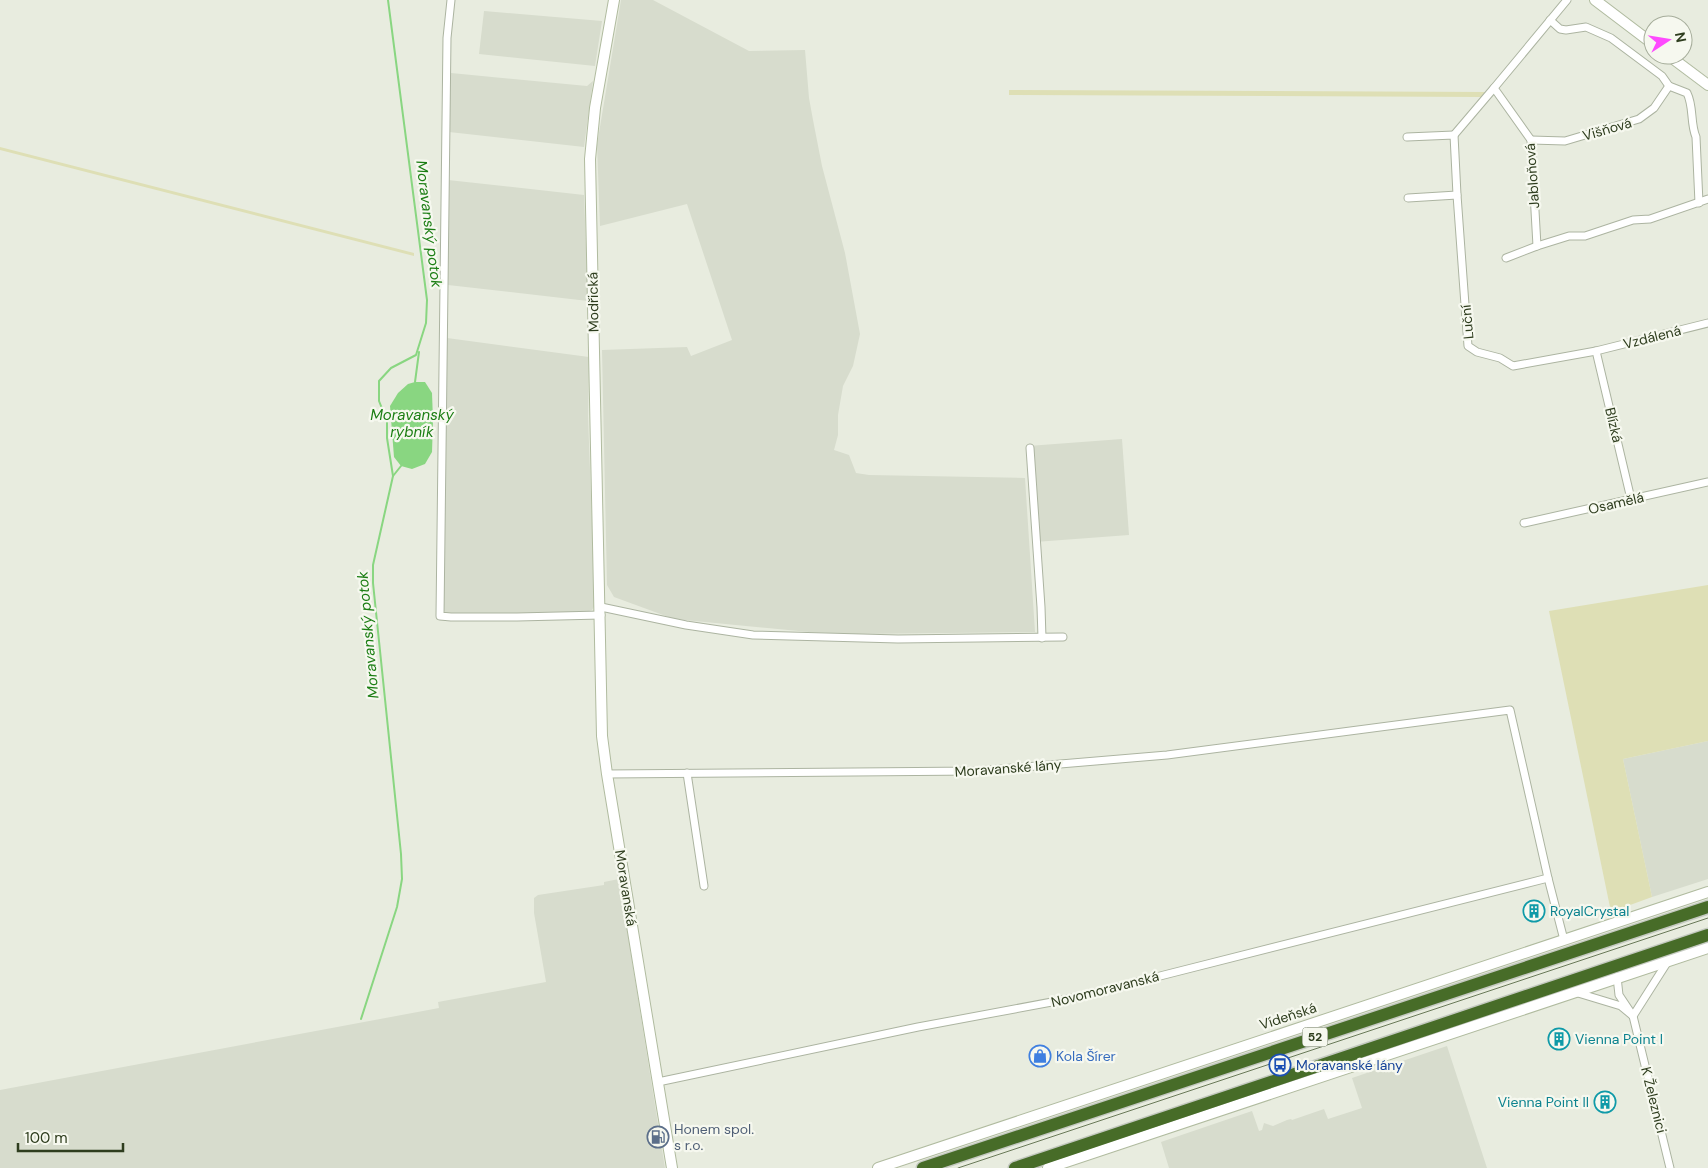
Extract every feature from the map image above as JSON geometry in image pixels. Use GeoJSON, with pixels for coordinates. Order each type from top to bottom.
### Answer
{"type":"FeatureCollection","features":[{"type":"Feature","properties":{"kind":"highway","name":"Vídeňská"},"geometry":{"type":"LineString","coordinates":[[923,1168],[1708,906]]}},
{"type":"Feature","properties":{"kind":"highway","name":"52"},"geometry":{"type":"LineString","coordinates":[[1015,1168],[1708,935]]}},
{"type":"Feature","properties":{"kind":"highway"},"geometry":{"type":"LineString","coordinates":[[1028,1168],[1078,1147]]}},
{"type":"Feature","properties":{"kind":"street"},"geometry":{"type":"LineString","coordinates":[[451,0],[447,38],[440,616],[470,617],[601,611],[752,635],[898,639],[1063,638]]}},
{"type":"Feature","properties":{"kind":"street","name":"Modřická"},"geometry":{"type":"LineString","coordinates":[[601,611],[590,159],[594,108],[614,0]]}},
{"type":"Feature","properties":{"kind":"street"},"geometry":{"type":"LineString","coordinates":[[1407,138],[1454,135],[1566,0]]}},
{"type":"Feature","properties":{"kind":"street"},"geometry":{"type":"LineString","coordinates":[[1595,0],[1643,36]]}},
{"type":"Feature","properties":{"kind":"street"},"geometry":{"type":"LineString","coordinates":[[1550,20],[1566,30],[1586,27],[1611,38],[1662,76],[1669,86],[1687,93],[1691,102],[1693,130],[1696,139],[1699,203]]}},
{"type":"Feature","properties":{"kind":"street"},"geometry":{"type":"LineString","coordinates":[[1681,65],[1708,85]]}},
{"type":"Feature","properties":{"kind":"street","name":"Višňová"},"geometry":{"type":"LineString","coordinates":[[1531,140],[1566,141],[1639,119],[1654,108],[1669,86]]}},
{"type":"Feature","properties":{"kind":"street","name":"Jabloňová"},"geometry":{"type":"LineString","coordinates":[[1494,88],[1531,140],[1537,246]]}},
{"type":"Feature","properties":{"kind":"street","name":"Luční"},"geometry":{"type":"LineString","coordinates":[[1454,135],[1468,346],[1477,352],[1500,358],[1513,366],[1596,351]]}},
{"type":"Feature","properties":{"kind":"street"},"geometry":{"type":"LineString","coordinates":[[1408,198],[1457,195]]}},
{"type":"Feature","properties":{"kind":"street"},"geometry":{"type":"LineString","coordinates":[[1506,258],[1569,236],[1585,236],[1633,220],[1650,219],[1708,199]]}},
{"type":"Feature","properties":{"kind":"street","name":"Vzdálená"},"geometry":{"type":"LineString","coordinates":[[1596,351],[1708,323]]}},
{"type":"Feature","properties":{"kind":"street","name":"Blízká"},"geometry":{"type":"LineString","coordinates":[[1596,351],[1631,499]]}},
{"type":"Feature","properties":{"kind":"street"},"geometry":{"type":"LineString","coordinates":[[1030,448],[1042,638]]}},
{"type":"Feature","properties":{"kind":"street","name":"Osamělá"},"geometry":{"type":"LineString","coordinates":[[1524,523],[1708,482]]}},
{"type":"Feature","properties":{"kind":"street","name":"Moravanská"},"geometry":{"type":"LineString","coordinates":[[601,611],[602,736],[672,1168]]}},
{"type":"Feature","properties":{"kind":"street","name":"Moravanské lány"},"geometry":{"type":"LineString","coordinates":[[607,774],[977,772],[1167,755],[1510,710],[1564,940]]}},
{"type":"Feature","properties":{"kind":"street"},"geometry":{"type":"LineString","coordinates":[[687,773],[704,886]]}},
{"type":"Feature","properties":{"kind":"street","name":"Novomoravanská"},"geometry":{"type":"LineString","coordinates":[[658,1082],[918,1027],[1084,996],[1548,878]]}},
{"type":"Feature","properties":{"kind":"street","name":"Vídeňská"},"geometry":{"type":"LineString","coordinates":[[878,1168],[1708,892]]}},
{"type":"Feature","properties":{"kind":"street"},"geometry":{"type":"LineString","coordinates":[[1048,1168],[1708,948]]}},
{"type":"Feature","properties":{"kind":"street"},"geometry":{"type":"LineString","coordinates":[[1575,992],[1621,1006],[1633,1016],[1668,961]]}},
{"type":"Feature","properties":{"kind":"street","name":"K Železnici"},"geometry":{"type":"LineString","coordinates":[[1617,977],[1619,995],[1633,1016],[1670,1168]]}},
{"type":"Feature","properties":{"kind":"shaded area"},"geometry":{"type":"Polygon","coordinates":[[[621,0],[653,0],[749,51],[805,50],[813,120],[822,166],[845,253],[860,334],[853,366],[843,386],[838,415],[838,435],[834,450],[849,455],[856,473],[869,475],[1025,478],[1035,632],[854,634],[809,632],[674,619],[614,597],[607,585],[602,350],[687,347],[691,356],[732,340],[687,204],[600,226],[597,145],[621,0]]]}},
{"type":"Feature","properties":{"kind":"shaded area"},"geometry":{"type":"Polygon","coordinates":[[[484,11],[602,21],[595,66],[479,54],[484,11]]]}},
{"type":"Feature","properties":{"kind":"shaded area"},"geometry":{"type":"Polygon","coordinates":[[[451,73],[587,86],[593,81],[584,147],[449,132],[451,73]]]}},
{"type":"Feature","properties":{"kind":"shaded area"},"geometry":{"type":"Polygon","coordinates":[[[1009,90],[1486,92],[1482,97],[1009,95],[1009,90]]]}},
{"type":"Feature","properties":{"kind":"shaded area"},"geometry":{"type":"Polygon","coordinates":[[[0,147],[414,253],[414,256],[0,150],[0,147]]]}},
{"type":"Feature","properties":{"kind":"shaded area"},"geometry":{"type":"Polygon","coordinates":[[[448,180],[584,195],[588,301],[448,285],[448,180]]]}},
{"type":"Feature","properties":{"kind":"shaded area"},"geometry":{"type":"Polygon","coordinates":[[[447,338],[589,357],[588,416],[595,605],[592,610],[586,612],[537,613],[445,613],[443,609],[447,338]]]}},
{"type":"Feature","properties":{"kind":"shaded area"},"geometry":{"type":"Polygon","coordinates":[[[1122,439],[1129,535],[1035,542],[1028,446],[1122,439]]]}},
{"type":"Feature","properties":{"kind":"shaded area"},"geometry":{"type":"Polygon","coordinates":[[[1708,585],[1708,741],[1623,759],[1652,897],[1611,912],[1549,611],[1708,585]]]}},
{"type":"Feature","properties":{"kind":"shaded area"},"geometry":{"type":"Polygon","coordinates":[[[1708,741],[1708,879],[1652,897],[1623,759],[1708,741]]]}},
{"type":"Feature","properties":{"kind":"shaded area"},"geometry":{"type":"Polygon","coordinates":[[[619,879],[665,1168],[0,1168],[0,1090],[439,1008],[438,1002],[546,982],[534,913],[534,898],[538,895],[604,885],[604,882],[619,879]]]}},
{"type":"Feature","properties":{"kind":"shaded area"},"geometry":{"type":"Polygon","coordinates":[[[1447,1046],[1487,1168],[1169,1168],[1161,1142],[1252,1111],[1259,1131],[1262,1130],[1264,1123],[1273,1126],[1324,1109],[1328,1119],[1362,1108],[1352,1078],[1447,1046]]]}},
{"type":"Feature","properties":{"kind":"water","name":"Moravanský rybník"},"geometry":{"type":"Polygon","coordinates":[[[425,382],[432,393],[432,452],[425,464],[412,469],[401,466],[394,457],[390,406],[398,393],[408,384],[425,382]]]}},
{"type":"Feature","properties":{"kind":"waterway","name":"Moravanský potok"},"geometry":{"type":"LineString","coordinates":[[361,1019],[397,907],[402,879],[373,583],[373,565],[393,476],[387,438],[387,421],[379,401],[379,381],[391,368],[416,355],[426,323],[427,300],[388,0]]}},
{"type":"Feature","properties":{"kind":"waterway"},"geometry":{"type":"LineString","coordinates":[[415,382],[419,352]]}},
{"type":"Feature","properties":{"kind":"waterway"},"geometry":{"type":"LineString","coordinates":[[393,476],[401,466]]}},
{"type":"Feature","properties":{"kind":"tram line"},"geometry":{"type":"LineString","coordinates":[[958,1168],[1708,918]]}},
{"type":"Feature","properties":{"kind":"place","name":"RoyalCrystal"},"geometry":{"type":"Point","coordinates":[1534,911]}},
{"type":"Feature","properties":{"kind":"place","name":"Vienna Point I"},"geometry":{"type":"Point","coordinates":[1559,1039]}},
{"type":"Feature","properties":{"kind":"place","name":"Kola Šírer"},"geometry":{"type":"Point","coordinates":[1040,1056]}},
{"type":"Feature","properties":{"kind":"place","name":"Moravanské lány"},"geometry":{"type":"Point","coordinates":[1280,1065]}},
{"type":"Feature","properties":{"kind":"place","name":"Vienna Point II"},"geometry":{"type":"Point","coordinates":[1605,1102]}},
{"type":"Feature","properties":{"kind":"place","name":"Honem spol. s r.o."},"geometry":{"type":"Point","coordinates":[658,1137]}}]}
